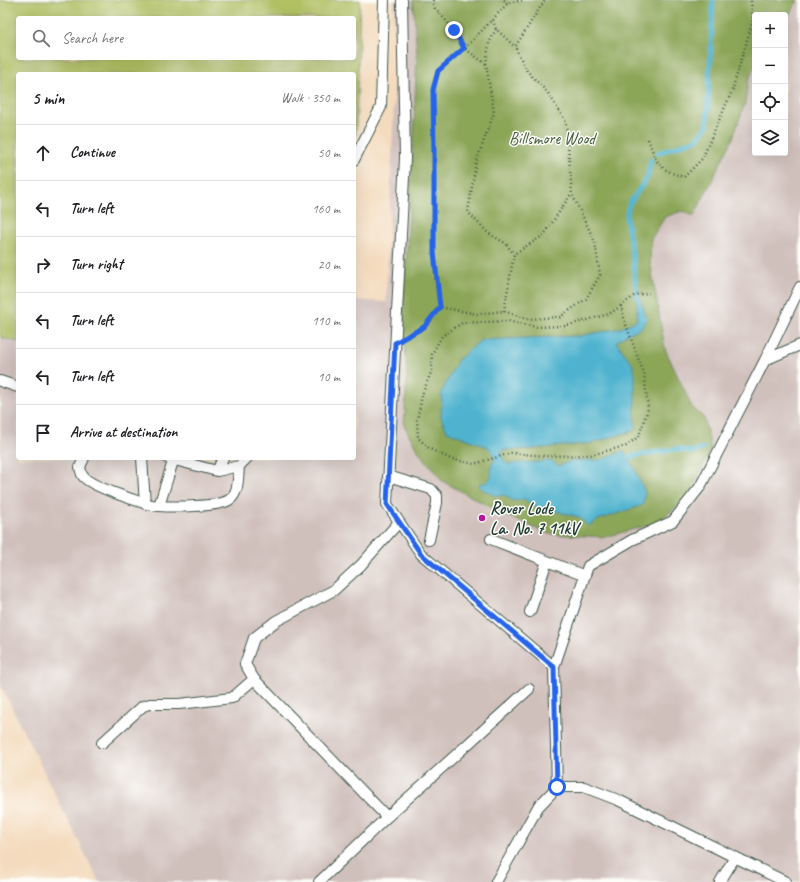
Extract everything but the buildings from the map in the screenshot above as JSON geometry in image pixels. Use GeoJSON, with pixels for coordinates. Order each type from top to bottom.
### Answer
{"type":"FeatureCollection","features":[{"type":"Feature","properties":{"kind":"lane"},"geometry":{"type":"LineString","coordinates":[[356,156],[381,108],[384,0]]}},
{"type":"Feature","properties":{"kind":"lane"},"geometry":{"type":"LineString","coordinates":[[402,0],[405,158],[387,504],[421,554],[554,667]]}},
{"type":"Feature","properties":{"kind":"lane"},"geometry":{"type":"LineString","coordinates":[[496,882],[538,807],[557,787],[554,667],[588,566],[632,540],[673,521],[700,487],[765,360],[800,287]]}},
{"type":"Feature","properties":{"kind":"lane"},"geometry":{"type":"LineString","coordinates":[[765,360],[800,345]]}},
{"type":"Feature","properties":{"kind":"lane"},"geometry":{"type":"LineString","coordinates":[[0,381],[16,386]]}},
{"type":"Feature","properties":{"kind":"lane"},"geometry":{"type":"LineString","coordinates":[[83,460],[80,467],[83,476],[92,484],[145,504],[159,506],[211,505],[229,500],[236,492],[239,466]]}},
{"type":"Feature","properties":{"kind":"lane"},"geometry":{"type":"LineString","coordinates":[[142,460],[145,504]]}},
{"type":"Feature","properties":{"kind":"lane"},"geometry":{"type":"LineString","coordinates":[[159,506],[171,460]]}},
{"type":"Feature","properties":{"kind":"lane"},"geometry":{"type":"LineString","coordinates":[[175,460],[217,471],[239,466],[246,460]]}},
{"type":"Feature","properties":{"kind":"lane"},"geometry":{"type":"LineString","coordinates":[[217,471],[222,460]]}},
{"type":"Feature","properties":{"kind":"lane"},"geometry":{"type":"LineString","coordinates":[[388,476],[431,489],[437,496],[437,503],[429,540]]}},
{"type":"Feature","properties":{"kind":"lane"},"geometry":{"type":"LineString","coordinates":[[387,817],[254,679],[245,664],[254,638],[276,621],[334,590],[361,565],[399,522]]}},
{"type":"Feature","properties":{"kind":"lane"},"geometry":{"type":"LineString","coordinates":[[491,539],[585,576]]}},
{"type":"Feature","properties":{"kind":"lane"},"geometry":{"type":"LineString","coordinates":[[530,612],[547,561]]}},
{"type":"Feature","properties":{"kind":"lane"},"geometry":{"type":"LineString","coordinates":[[102,743],[143,706],[150,704],[179,704],[232,698],[254,679]]}},
{"type":"Feature","properties":{"kind":"lane"},"geometry":{"type":"LineString","coordinates":[[318,882],[387,817],[529,689]]}},
{"type":"Feature","properties":{"kind":"lane"},"geometry":{"type":"LineString","coordinates":[[557,787],[584,787],[618,800],[786,882]]}},
{"type":"Feature","properties":{"kind":"lane"},"geometry":{"type":"LineString","coordinates":[[720,882],[735,857]]}},
{"type":"Feature","properties":{"kind":"path"},"geometry":{"type":"LineString","coordinates":[[433,0],[435,8],[454,30],[464,48],[486,64]]}},
{"type":"Feature","properties":{"kind":"path"},"geometry":{"type":"LineString","coordinates":[[504,0],[508,4]]}},
{"type":"Feature","properties":{"kind":"path"},"geometry":{"type":"LineString","coordinates":[[395,343],[424,327],[440,307],[434,252],[433,90],[438,71],[464,48],[508,4],[523,0]]}},
{"type":"Feature","properties":{"kind":"path"},"geometry":{"type":"LineString","coordinates":[[515,47],[545,0]]}},
{"type":"Feature","properties":{"kind":"path"},"geometry":{"type":"LineString","coordinates":[[648,139],[656,161],[669,173],[684,177],[702,159],[732,91],[753,20],[751,0]]}},
{"type":"Feature","properties":{"kind":"path"},"geometry":{"type":"LineString","coordinates":[[440,307],[476,314],[504,311],[527,319],[560,317],[586,299],[600,275],[595,242],[572,194],[566,122],[548,93],[527,71],[515,47],[496,29],[493,20]]}},
{"type":"Feature","properties":{"kind":"path"},"geometry":{"type":"LineString","coordinates":[[496,29],[489,43],[486,64],[494,113],[476,162],[468,212],[488,233],[504,242],[514,254]]}},
{"type":"Feature","properties":{"kind":"path"},"geometry":{"type":"LineString","coordinates":[[504,311],[514,254],[544,235],[572,194]]}},
{"type":"Feature","properties":{"kind":"path"},"geometry":{"type":"LineString","coordinates":[[621,306],[625,322],[644,374],[648,409],[639,436],[626,446],[590,455],[547,456],[512,453],[474,464],[451,459],[430,449],[418,438],[417,420],[423,392],[432,370],[432,354],[442,336],[462,323],[508,321],[536,327],[565,326],[609,314],[635,295],[649,293]]}},
{"type":"Feature","properties":{"kind":"shaded area"},"geometry":{"type":"Polygon","coordinates":[[[394,0],[800,0],[800,882],[99,882],[0,684],[0,337],[16,341],[16,460],[356,460],[356,300],[386,302],[394,104],[394,0]]]}},
{"type":"Feature","properties":{"kind":"green space"},"geometry":{"type":"Polygon","coordinates":[[[0,0],[360,0],[356,135],[356,72],[16,72],[16,341],[0,337],[0,0]]]}},
{"type":"Feature","properties":{"kind":"green space","name":"Billsmore Wood"},"geometry":{"type":"Polygon","coordinates":[[[413,0],[798,0],[788,17],[788,12],[752,12],[752,72],[748,81],[745,103],[733,138],[694,216],[682,211],[665,217],[651,239],[650,261],[665,349],[692,407],[704,418],[711,448],[689,497],[656,523],[605,537],[549,534],[509,517],[442,481],[416,448],[404,425],[407,378],[403,312],[417,55],[413,0]],[[638,320],[621,328],[580,336],[481,340],[503,450],[532,449],[592,443],[635,430],[634,412],[616,342],[627,334],[641,328],[638,320]]]}},
{"type":"Feature","properties":{"kind":"water"},"geometry":{"type":"Polygon","coordinates":[[[637,297],[640,298],[647,320],[641,328],[627,334],[616,342],[632,363],[635,373],[635,430],[592,443],[532,449],[503,450],[501,453],[504,461],[508,464],[551,461],[559,466],[571,461],[600,460],[624,451],[629,457],[645,492],[643,505],[598,520],[588,526],[579,517],[555,511],[543,511],[524,499],[513,501],[504,495],[496,496],[480,488],[480,483],[486,483],[491,477],[492,463],[495,460],[492,452],[488,447],[447,431],[441,417],[442,391],[458,360],[481,340],[580,336],[621,328],[637,320],[637,297]]]}},
{"type":"Feature","properties":{"kind":"waterway"},"geometry":{"type":"LineString","coordinates":[[658,153],[697,139],[707,126],[713,0]]}},
{"type":"Feature","properties":{"kind":"waterway"},"geometry":{"type":"LineString","coordinates":[[637,297],[633,259],[626,217],[629,204],[647,178],[651,160]]}},
{"type":"Feature","properties":{"kind":"waterway"},"geometry":{"type":"LineString","coordinates":[[629,457],[676,449],[694,452],[704,448]]}},
{"type":"Feature","properties":{"kind":"place","name":"Rover Lode La. No. 7 11kV"},"geometry":{"type":"Point","coordinates":[482,518]}},
{"type":"Feature","properties":{"kind":"route"},"geometry":{"type":"LineString","coordinates":[[454,30],[464,48],[438,71],[433,90],[434,252],[440,307],[424,327],[395,343],[387,504],[421,554],[554,667],[557,787]]}}]}
